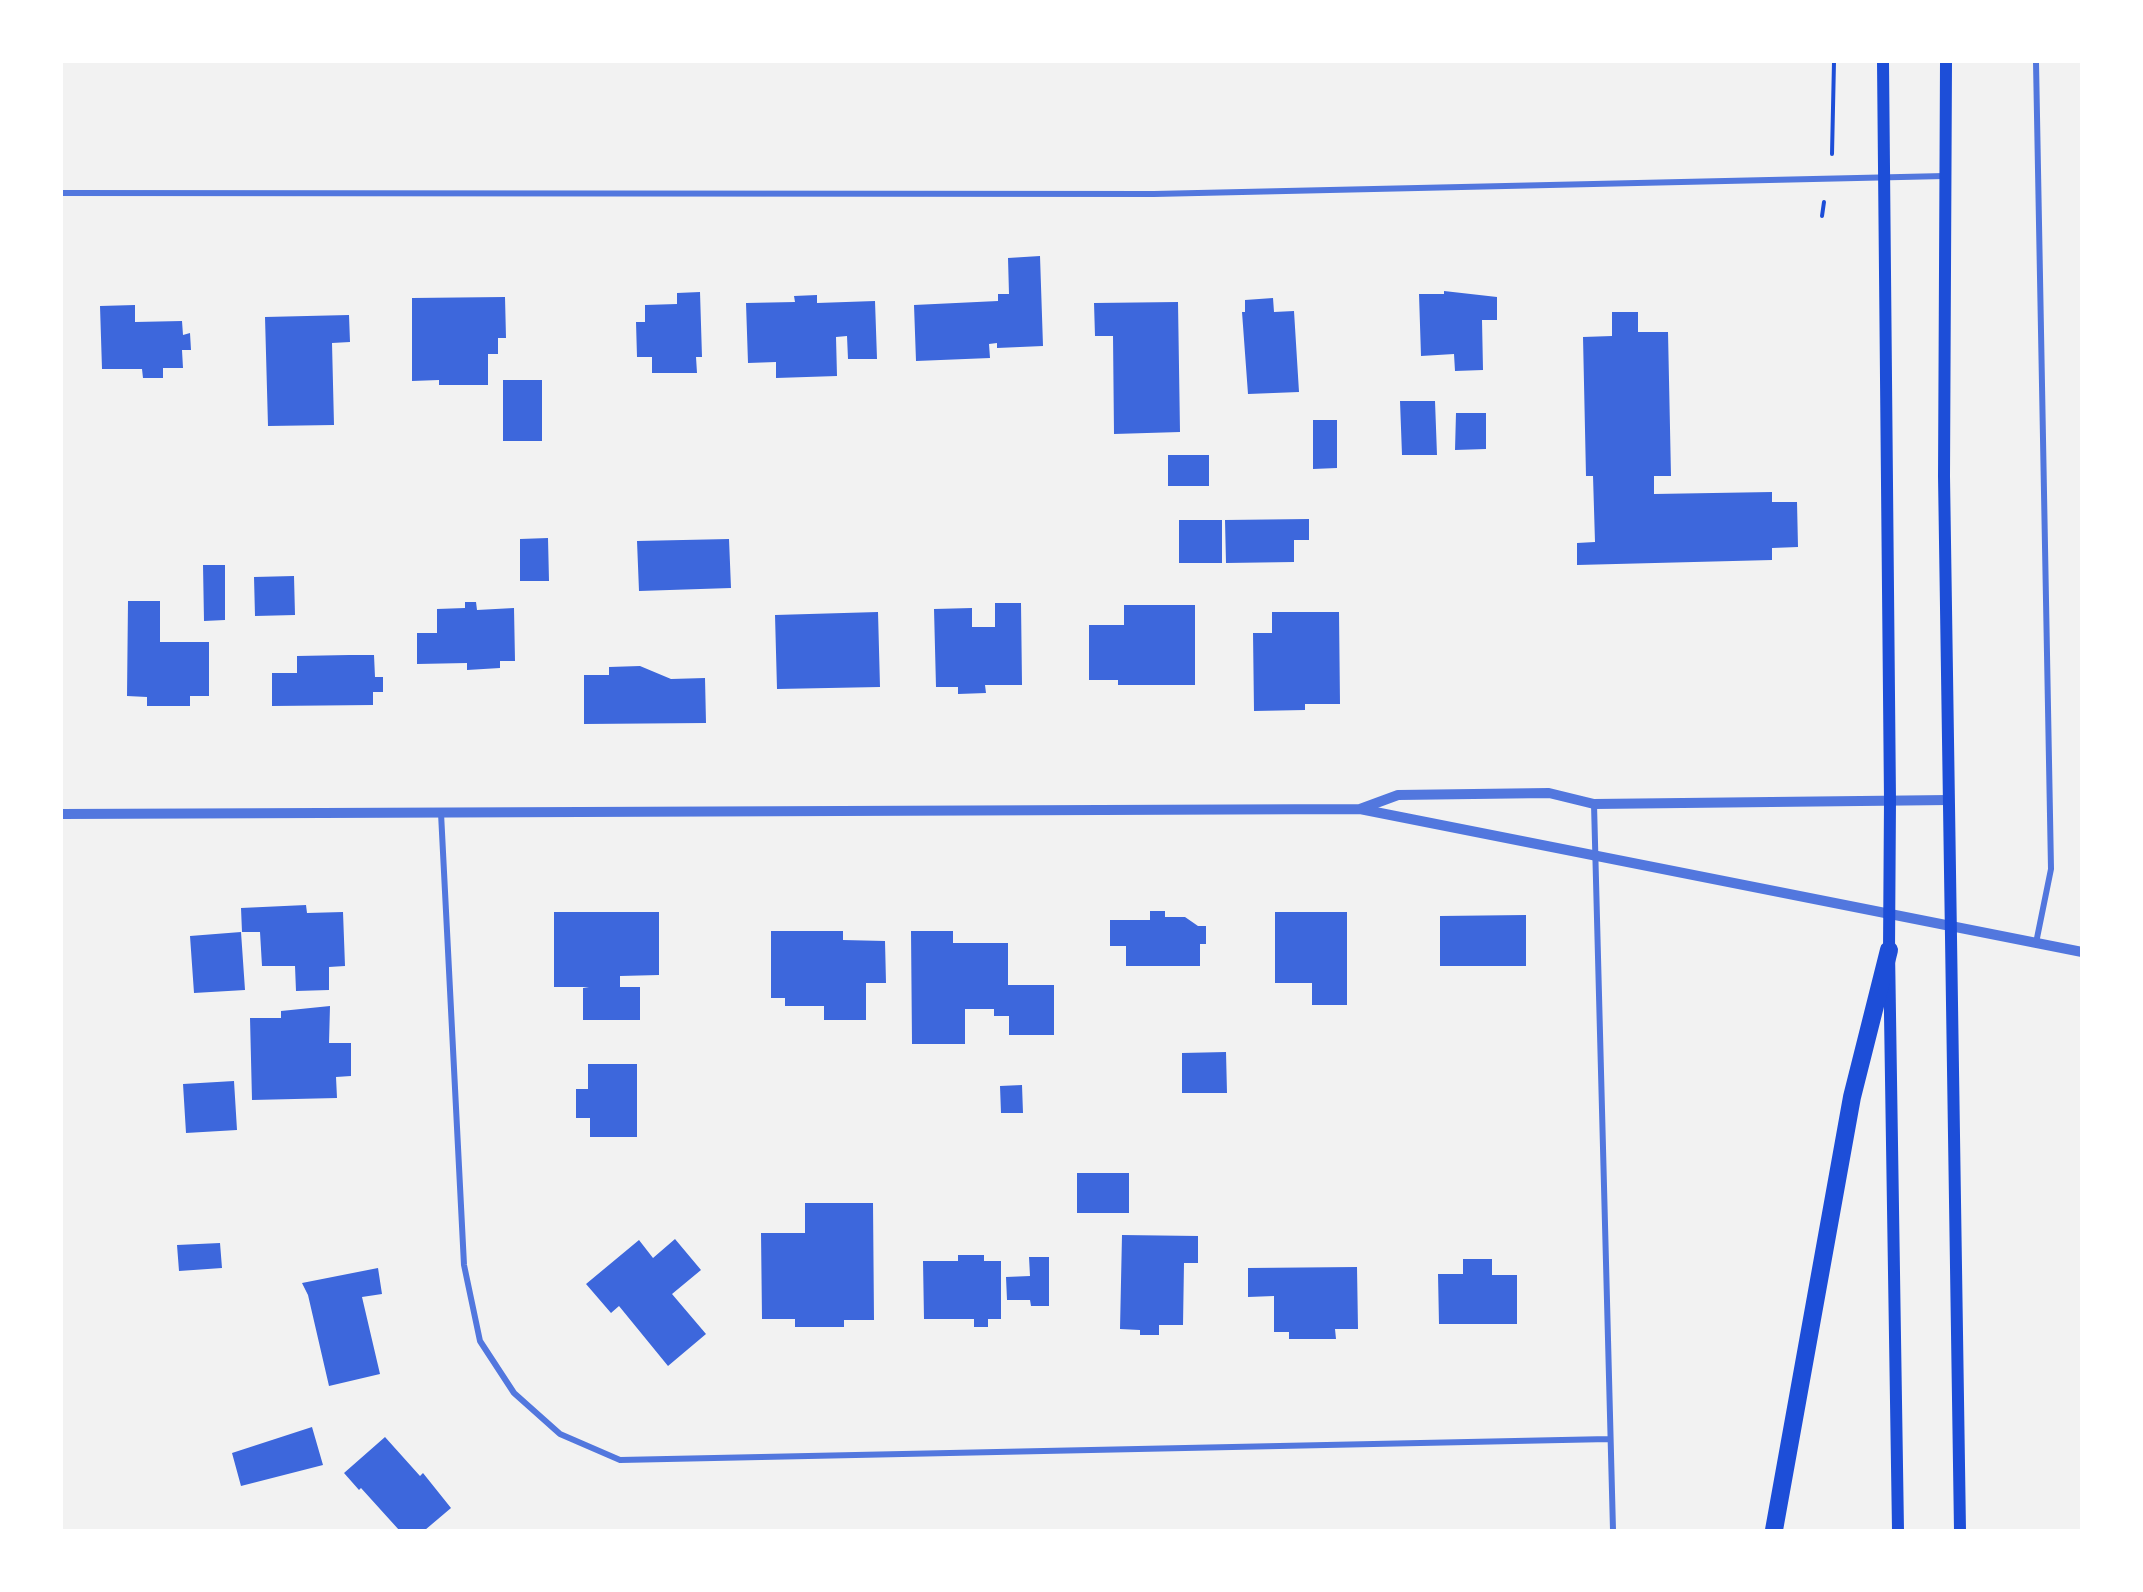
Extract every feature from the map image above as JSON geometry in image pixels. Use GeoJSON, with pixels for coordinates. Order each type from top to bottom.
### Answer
{"type":"FeatureCollection","features":[{"type":"Feature","properties":{"kind":"highway"},"geometry":{"type":"LineString","coordinates":[[1774,1530],[1852,1097],[1889,950]]}},
{"type":"Feature","properties":{"kind":"main road"},"geometry":{"type":"LineString","coordinates":[[1883,62],[1890,800],[1889,950],[1898,1530]]}},
{"type":"Feature","properties":{"kind":"main road"},"geometry":{"type":"LineString","coordinates":[[1947,62],[1944,476],[1960,1530]]}},
{"type":"Feature","properties":{"kind":"street"},"geometry":{"type":"LineString","coordinates":[[2036,62],[2051,869],[2036,943]]}},
{"type":"Feature","properties":{"kind":"street"},"geometry":{"type":"LineString","coordinates":[[62,193],[1154,194],[1827,181],[1946,176]]}},
{"type":"Feature","properties":{"kind":"street"},"geometry":{"type":"LineString","coordinates":[[1360,809],[1398,795],[1549,793],[1594,804],[1949,800]]}},
{"type":"Feature","properties":{"kind":"street"},"geometry":{"type":"LineString","coordinates":[[1594,804],[1612,1530]]}},
{"type":"Feature","properties":{"kind":"street"},"geometry":{"type":"LineString","coordinates":[[62,814],[1360,809],[2082,952]]}},
{"type":"Feature","properties":{"kind":"street"},"geometry":{"type":"LineString","coordinates":[[441,813],[464,1265],[480,1341],[514,1393],[560,1434],[620,1460],[1609,1439]]}},
{"type":"Feature","properties":{"kind":"path"},"geometry":{"type":"LineString","coordinates":[[1821,216],[1832,150],[1834,62]]}},
{"type":"Feature","properties":{"kind":"building"},"geometry":{"type":"Polygon","coordinates":[[[1040,256],[1043,346],[997,348],[997,343],[989,344],[990,358],[916,361],[914,305],[998,301],[998,294],[1009,294],[1008,258],[1040,256]]]}},
{"type":"Feature","properties":{"kind":"building"},"geometry":{"type":"Polygon","coordinates":[[[1444,291],[1497,297],[1497,320],[1482,320],[1483,370],[1455,371],[1454,354],[1421,356],[1419,294],[1444,294],[1444,291]]]}},
{"type":"Feature","properties":{"kind":"building"},"geometry":{"type":"Polygon","coordinates":[[[700,292],[702,357],[696,357],[697,373],[652,373],[652,357],[637,357],[636,322],[645,322],[645,305],[677,304],[677,293],[700,292]]]}},
{"type":"Feature","properties":{"kind":"building"},"geometry":{"type":"Polygon","coordinates":[[[817,295],[817,303],[875,301],[877,359],[848,359],[847,336],[836,337],[837,376],[776,378],[776,362],[748,363],[746,303],[795,302],[794,296],[817,295]]]}},
{"type":"Feature","properties":{"kind":"building"},"geometry":{"type":"Polygon","coordinates":[[[505,297],[506,338],[498,338],[498,354],[488,354],[488,385],[439,385],[439,380],[412,381],[412,298],[505,297]]]}},
{"type":"Feature","properties":{"kind":"building"},"geometry":{"type":"Polygon","coordinates":[[[1273,298],[1274,312],[1294,311],[1299,392],[1248,394],[1242,312],[1245,312],[1245,300],[1273,298]]]}},
{"type":"Feature","properties":{"kind":"building"},"geometry":{"type":"Polygon","coordinates":[[[1178,302],[1180,432],[1114,434],[1113,336],[1095,336],[1094,303],[1178,302]]]}},
{"type":"Feature","properties":{"kind":"building"},"geometry":{"type":"Polygon","coordinates":[[[135,305],[135,322],[182,321],[183,335],[190,333],[191,350],[182,350],[183,368],[163,368],[163,378],[143,378],[142,369],[102,369],[100,306],[135,305]]]}},
{"type":"Feature","properties":{"kind":"building"},"geometry":{"type":"Polygon","coordinates":[[[1612,312],[1638,312],[1638,332],[1668,332],[1671,476],[1654,476],[1654,494],[1772,492],[1772,502],[1797,502],[1798,547],[1772,548],[1772,560],[1577,565],[1577,543],[1595,542],[1593,476],[1586,476],[1583,337],[1612,336],[1612,312]]]}},
{"type":"Feature","properties":{"kind":"building"},"geometry":{"type":"Polygon","coordinates":[[[349,315],[350,342],[332,343],[334,425],[268,426],[265,317],[349,315]]]}},
{"type":"Feature","properties":{"kind":"building"},"geometry":{"type":"Polygon","coordinates":[[[503,380],[542,380],[542,441],[503,441],[503,380]]]}},
{"type":"Feature","properties":{"kind":"building"},"geometry":{"type":"Polygon","coordinates":[[[1400,401],[1435,401],[1437,455],[1402,455],[1400,401]]]}},
{"type":"Feature","properties":{"kind":"building"},"geometry":{"type":"Polygon","coordinates":[[[1456,413],[1486,413],[1486,449],[1455,450],[1456,413]]]}},
{"type":"Feature","properties":{"kind":"building"},"geometry":{"type":"Polygon","coordinates":[[[1313,420],[1337,420],[1337,468],[1313,469],[1313,420]]]}},
{"type":"Feature","properties":{"kind":"building"},"geometry":{"type":"Polygon","coordinates":[[[1168,455],[1209,455],[1209,486],[1168,486],[1168,455]]]}},
{"type":"Feature","properties":{"kind":"building"},"geometry":{"type":"Polygon","coordinates":[[[1309,519],[1309,540],[1294,540],[1294,562],[1226,563],[1225,520],[1309,519]]]}},
{"type":"Feature","properties":{"kind":"building"},"geometry":{"type":"Polygon","coordinates":[[[1179,520],[1222,520],[1222,563],[1179,563],[1179,520]]]}},
{"type":"Feature","properties":{"kind":"building"},"geometry":{"type":"Polygon","coordinates":[[[548,538],[549,581],[520,581],[520,539],[548,538]]]}},
{"type":"Feature","properties":{"kind":"building"},"geometry":{"type":"Polygon","coordinates":[[[729,539],[731,588],[639,591],[637,541],[729,539]]]}},
{"type":"Feature","properties":{"kind":"building"},"geometry":{"type":"Polygon","coordinates":[[[203,565],[225,565],[225,620],[204,621],[203,565]]]}},
{"type":"Feature","properties":{"kind":"building"},"geometry":{"type":"Polygon","coordinates":[[[294,576],[295,615],[255,616],[254,577],[294,576]]]}},
{"type":"Feature","properties":{"kind":"building"},"geometry":{"type":"Polygon","coordinates":[[[128,601],[160,601],[160,642],[209,642],[209,696],[190,696],[190,706],[147,706],[147,697],[127,696],[128,601]]]}},
{"type":"Feature","properties":{"kind":"building"},"geometry":{"type":"Polygon","coordinates":[[[465,602],[476,602],[477,610],[514,608],[515,661],[500,661],[500,668],[467,670],[467,663],[417,664],[417,633],[437,633],[437,609],[465,608],[465,602]]]}},
{"type":"Feature","properties":{"kind":"building"},"geometry":{"type":"Polygon","coordinates":[[[995,603],[1021,603],[1022,685],[985,685],[986,693],[958,694],[958,687],[936,687],[934,609],[972,608],[972,627],[995,627],[995,603]]]}},
{"type":"Feature","properties":{"kind":"building"},"geometry":{"type":"Polygon","coordinates":[[[1124,605],[1195,605],[1195,685],[1118,685],[1118,680],[1089,680],[1089,625],[1124,625],[1124,605]]]}},
{"type":"Feature","properties":{"kind":"building"},"geometry":{"type":"Polygon","coordinates":[[[878,612],[880,687],[777,689],[775,615],[878,612]]]}},
{"type":"Feature","properties":{"kind":"building"},"geometry":{"type":"Polygon","coordinates":[[[1272,612],[1339,612],[1340,704],[1305,704],[1305,710],[1254,711],[1253,633],[1272,633],[1272,612]]]}},
{"type":"Feature","properties":{"kind":"building"},"geometry":{"type":"Polygon","coordinates":[[[374,655],[375,677],[383,677],[383,692],[373,692],[373,705],[272,706],[272,673],[297,673],[297,656],[374,655]]]}},
{"type":"Feature","properties":{"kind":"building"},"geometry":{"type":"Polygon","coordinates":[[[640,666],[671,679],[705,678],[706,723],[584,724],[584,675],[609,675],[609,667],[640,666]]]}},
{"type":"Feature","properties":{"kind":"building"},"geometry":{"type":"Polygon","coordinates":[[[306,905],[307,913],[343,912],[345,966],[329,967],[329,990],[296,991],[295,966],[262,966],[260,932],[242,932],[241,908],[306,905]]]}},
{"type":"Feature","properties":{"kind":"building"},"geometry":{"type":"Polygon","coordinates":[[[1150,911],[1165,911],[1165,917],[1185,917],[1198,926],[1206,926],[1206,944],[1200,944],[1200,966],[1126,966],[1126,946],[1110,946],[1110,920],[1150,920],[1150,911]]]}},
{"type":"Feature","properties":{"kind":"building"},"geometry":{"type":"Polygon","coordinates":[[[554,912],[659,912],[659,975],[620,976],[620,987],[640,987],[640,1020],[583,1020],[583,988],[589,987],[554,987],[554,912]]]}},
{"type":"Feature","properties":{"kind":"building"},"geometry":{"type":"Polygon","coordinates":[[[1275,912],[1347,912],[1347,1005],[1312,1005],[1312,983],[1275,983],[1275,912]]]}},
{"type":"Feature","properties":{"kind":"building"},"geometry":{"type":"Polygon","coordinates":[[[1526,915],[1526,966],[1440,966],[1440,916],[1526,915]]]}},
{"type":"Feature","properties":{"kind":"building"},"geometry":{"type":"Polygon","coordinates":[[[771,931],[843,931],[843,940],[885,941],[886,983],[866,983],[866,1020],[824,1020],[824,1006],[785,1006],[785,998],[771,998],[771,931]]]}},
{"type":"Feature","properties":{"kind":"building"},"geometry":{"type":"Polygon","coordinates":[[[911,931],[953,931],[953,943],[1008,943],[1008,985],[1054,985],[1054,1035],[1009,1035],[1009,1016],[994,1016],[994,1009],[965,1009],[965,1044],[912,1044],[911,931]]]}},
{"type":"Feature","properties":{"kind":"building"},"geometry":{"type":"Polygon","coordinates":[[[241,932],[245,990],[194,993],[190,936],[241,932]]]}},
{"type":"Feature","properties":{"kind":"building"},"geometry":{"type":"Polygon","coordinates":[[[330,1006],[329,1043],[351,1043],[351,1076],[336,1077],[337,1098],[252,1100],[250,1018],[281,1018],[281,1011],[330,1006]]]}},
{"type":"Feature","properties":{"kind":"building"},"geometry":{"type":"Polygon","coordinates":[[[1226,1052],[1227,1093],[1182,1093],[1182,1053],[1226,1052]]]}},
{"type":"Feature","properties":{"kind":"building"},"geometry":{"type":"Polygon","coordinates":[[[588,1064],[637,1064],[637,1137],[590,1137],[590,1118],[576,1118],[576,1089],[588,1089],[588,1064]]]}},
{"type":"Feature","properties":{"kind":"building"},"geometry":{"type":"Polygon","coordinates":[[[234,1081],[237,1130],[186,1133],[183,1084],[234,1081]]]}},
{"type":"Feature","properties":{"kind":"building"},"geometry":{"type":"Polygon","coordinates":[[[1022,1085],[1023,1113],[1001,1113],[1000,1086],[1022,1085]]]}},
{"type":"Feature","properties":{"kind":"building"},"geometry":{"type":"Polygon","coordinates":[[[1077,1173],[1129,1173],[1129,1213],[1077,1213],[1077,1173]]]}},
{"type":"Feature","properties":{"kind":"building"},"geometry":{"type":"Polygon","coordinates":[[[805,1203],[873,1203],[874,1320],[844,1320],[844,1327],[795,1327],[795,1319],[762,1319],[761,1233],[805,1233],[805,1203]]]}},
{"type":"Feature","properties":{"kind":"building"},"geometry":{"type":"Polygon","coordinates":[[[1122,1235],[1198,1236],[1198,1263],[1184,1263],[1183,1325],[1159,1325],[1159,1335],[1140,1335],[1140,1330],[1120,1329],[1122,1235]]]}},
{"type":"Feature","properties":{"kind":"building"},"geometry":{"type":"Polygon","coordinates":[[[675,1239],[701,1270],[672,1294],[706,1334],[668,1366],[619,1306],[611,1313],[586,1284],[639,1240],[653,1258],[675,1239]]]}},
{"type":"Feature","properties":{"kind":"building"},"geometry":{"type":"Polygon","coordinates":[[[220,1243],[222,1268],[179,1271],[177,1245],[220,1243]]]}},
{"type":"Feature","properties":{"kind":"building"},"geometry":{"type":"Polygon","coordinates":[[[958,1255],[984,1255],[984,1261],[1001,1261],[1001,1319],[988,1319],[988,1327],[974,1327],[974,1319],[924,1319],[923,1261],[958,1261],[958,1255]]]}},
{"type":"Feature","properties":{"kind":"building"},"geometry":{"type":"Polygon","coordinates":[[[1029,1257],[1049,1257],[1049,1306],[1031,1306],[1030,1300],[1007,1300],[1006,1277],[1030,1276],[1029,1257]]]}},
{"type":"Feature","properties":{"kind":"building"},"geometry":{"type":"Polygon","coordinates":[[[1463,1259],[1492,1259],[1492,1275],[1517,1275],[1517,1324],[1439,1324],[1438,1274],[1463,1274],[1463,1259]]]}},
{"type":"Feature","properties":{"kind":"building"},"geometry":{"type":"Polygon","coordinates":[[[1357,1267],[1358,1329],[1335,1329],[1336,1339],[1289,1339],[1289,1332],[1274,1332],[1274,1296],[1248,1297],[1248,1268],[1357,1267]]]}},
{"type":"Feature","properties":{"kind":"building"},"geometry":{"type":"Polygon","coordinates":[[[378,1268],[382,1294],[362,1297],[380,1374],[329,1386],[308,1295],[302,1283],[378,1268]]]}},
{"type":"Feature","properties":{"kind":"building"},"geometry":{"type":"Polygon","coordinates":[[[312,1427],[323,1465],[241,1486],[232,1453],[312,1427]]]}},
{"type":"Feature","properties":{"kind":"building"},"geometry":{"type":"Polygon","coordinates":[[[385,1437],[420,1476],[423,1473],[451,1508],[425,1530],[399,1530],[361,1488],[359,1490],[344,1473],[385,1437]]]}}]}
